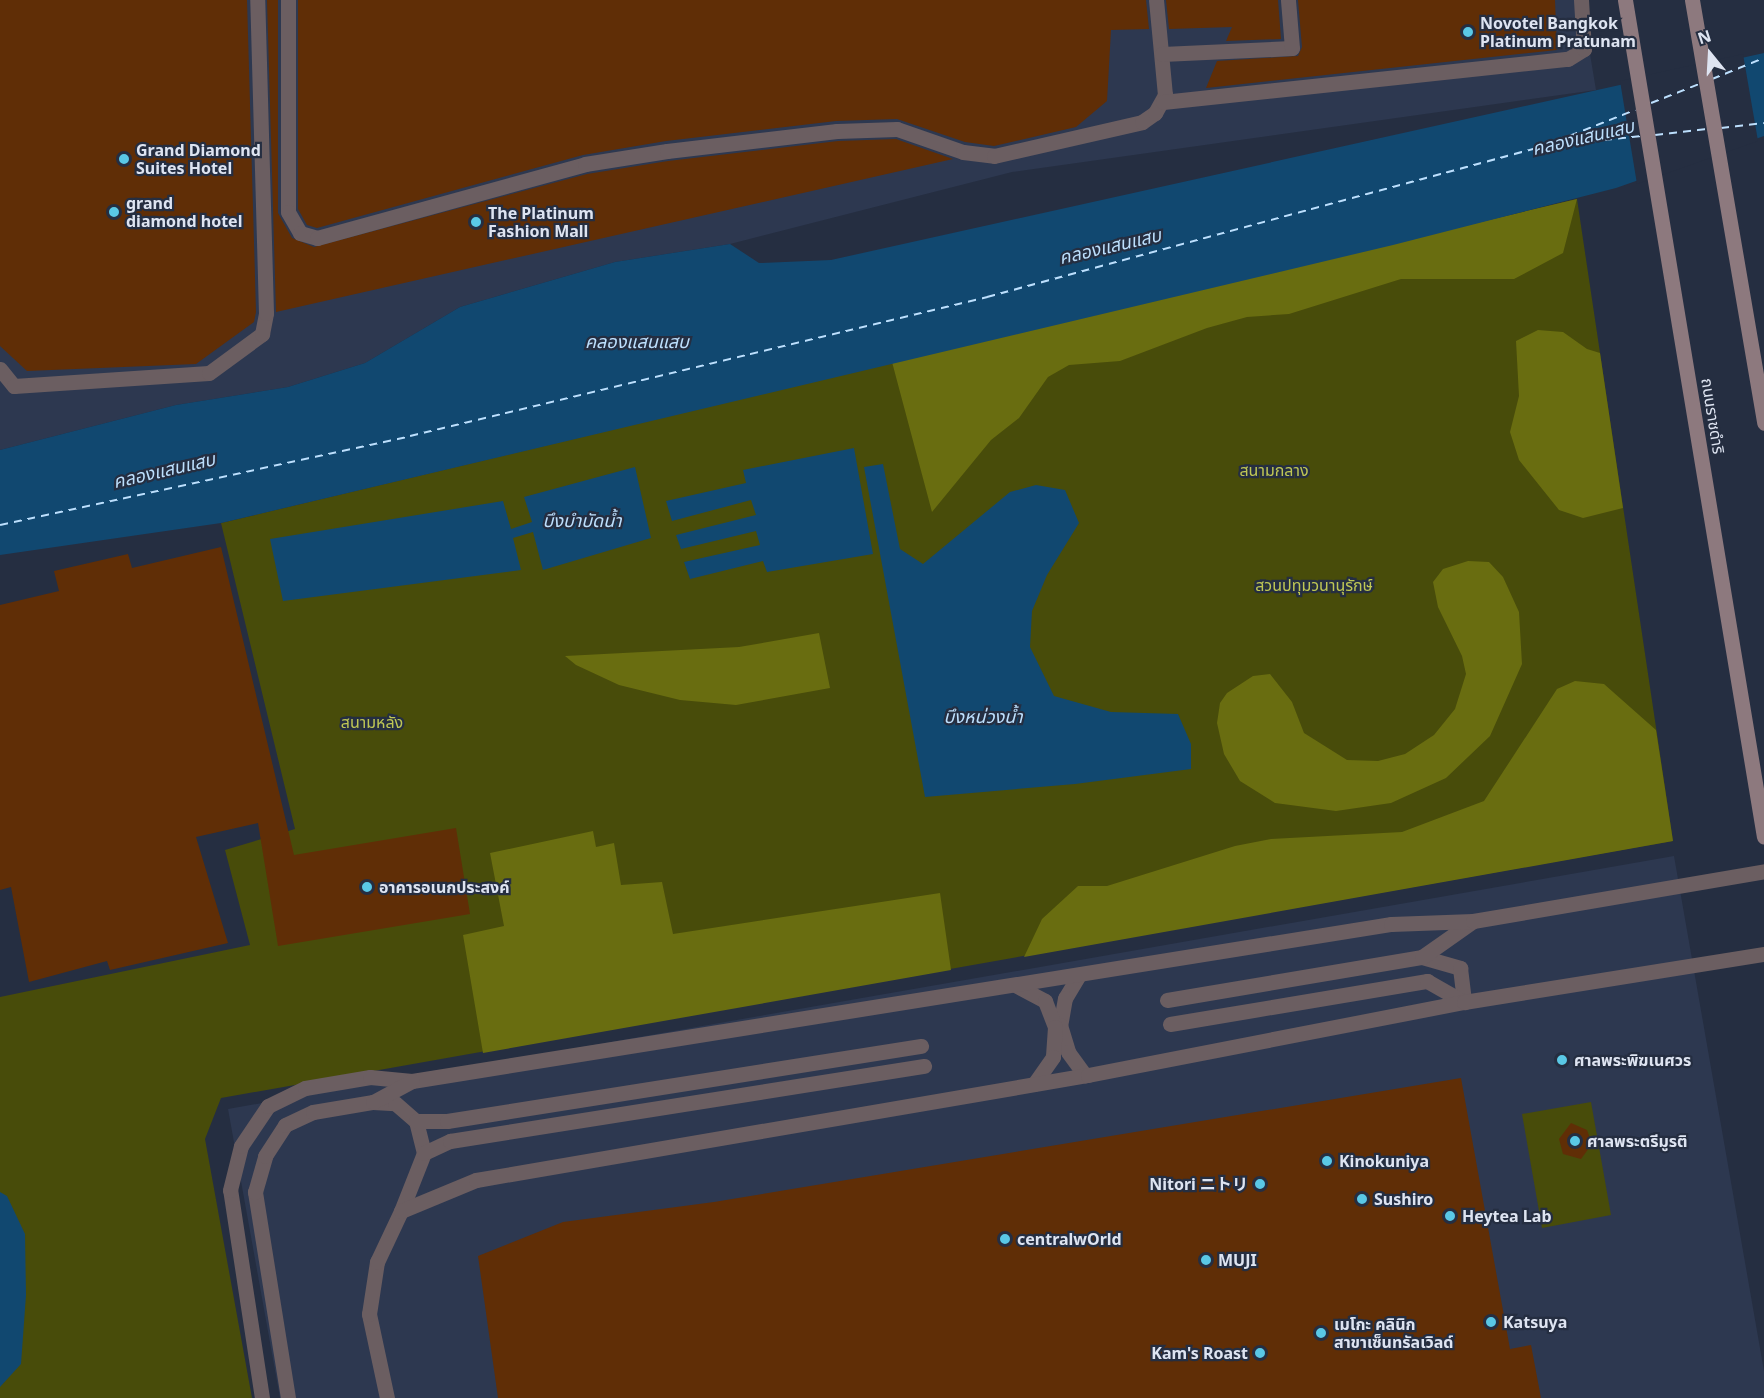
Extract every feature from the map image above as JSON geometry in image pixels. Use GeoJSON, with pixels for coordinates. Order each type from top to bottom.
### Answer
{"type":"FeatureCollection","features":[{"type":"Feature","properties":{"kind":"main road","name":"ถนนราชดำริ"},"geometry":{"type":"LineString","coordinates":[[1625,0],[1764,837]]}},
{"type":"Feature","properties":{"kind":"main road"},"geometry":{"type":"LineString","coordinates":[[1692,0],[1728,195],[1764,423]]}},
{"type":"Feature","properties":{"kind":"lane"},"geometry":{"type":"LineString","coordinates":[[0,369],[14,386],[209,373],[262,334],[266,313],[257,0]]}},
{"type":"Feature","properties":{"kind":"lane"},"geometry":{"type":"LineString","coordinates":[[1156,0],[1162,54],[1159,108]]}},
{"type":"Feature","properties":{"kind":"lane"},"geometry":{"type":"LineString","coordinates":[[1162,54],[1292,48],[1288,0]]}},
{"type":"Feature","properties":{"kind":"lane"},"geometry":{"type":"LineString","coordinates":[[288,2],[288,212],[300,233],[317,238],[585,164],[667,151],[837,131],[897,129],[963,152],[993,156],[1142,122],[1159,108],[1568,59],[1584,49],[1581,0]]}},
{"type":"Feature","properties":{"kind":"lane"},"geometry":{"type":"LineString","coordinates":[[262,1398],[230,1190],[241,1146],[268,1106],[305,1088],[370,1077],[412,1081],[1391,924],[1473,921],[1764,871]]}},
{"type":"Feature","properties":{"kind":"lane"},"geometry":{"type":"LineString","coordinates":[[1167,1000],[1422,957],[1473,921]]}},
{"type":"Feature","properties":{"kind":"lane"},"geometry":{"type":"LineString","coordinates":[[401,1211],[476,1180],[1085,1075],[1464,1002],[1764,954]]}},
{"type":"Feature","properties":{"kind":"lane"},"geometry":{"type":"LineString","coordinates":[[1422,957],[1460,968],[1464,1002]]}},
{"type":"Feature","properties":{"kind":"lane"},"geometry":{"type":"LineString","coordinates":[[1079,975],[1065,998],[1060,1025],[1068,1052],[1085,1075]]}},
{"type":"Feature","properties":{"kind":"lane"},"geometry":{"type":"LineString","coordinates":[[1170,1024],[1427,981],[1464,1002]]}},
{"type":"Feature","properties":{"kind":"lane"},"geometry":{"type":"LineString","coordinates":[[1015,985],[1045,1001],[1055,1027],[1053,1057],[1034,1084]]}},
{"type":"Feature","properties":{"kind":"lane"},"geometry":{"type":"LineString","coordinates":[[416,1121],[447,1121],[921,1046]]}},
{"type":"Feature","properties":{"kind":"lane"},"geometry":{"type":"LineString","coordinates":[[424,1153],[450,1141],[924,1066]]}},
{"type":"Feature","properties":{"kind":"lane"},"geometry":{"type":"LineString","coordinates":[[373,1102],[412,1081]]}},
{"type":"Feature","properties":{"kind":"lane"},"geometry":{"type":"LineString","coordinates":[[288,1398],[255,1192],[265,1156],[285,1125],[313,1112],[373,1102],[395,1103],[416,1121],[424,1153],[401,1211],[377,1262],[369,1314],[387,1398]]}},
{"type":"Feature","properties":{"kind":"shaded area"},"geometry":{"type":"Polygon","coordinates":[[[0,0],[1581,0],[1596,90],[1012,172],[730,244],[615,262],[460,307],[365,363],[288,387],[176,405],[0,450],[0,0]]]}},
{"type":"Feature","properties":{"kind":"shaded area"},"geometry":{"type":"Polygon","coordinates":[[[1577,199],[1563,253],[1514,279],[1401,279],[1289,314],[1247,317],[1207,328],[1120,361],[1069,365],[1048,377],[1019,418],[991,440],[932,512],[892,362],[1577,199]]]}},
{"type":"Feature","properties":{"kind":"shaded area"},"geometry":{"type":"Polygon","coordinates":[[[1538,330],[1563,332],[1587,349],[1600,353],[1623,508],[1583,518],[1559,510],[1519,460],[1510,432],[1519,396],[1516,341],[1538,330]]]}},
{"type":"Feature","properties":{"kind":"shaded area"},"geometry":{"type":"Polygon","coordinates":[[[1468,561],[1489,562],[1503,577],[1519,612],[1522,664],[1490,736],[1446,778],[1391,803],[1336,811],[1275,803],[1240,781],[1224,754],[1217,723],[1220,703],[1227,693],[1253,676],[1270,674],[1292,702],[1304,733],[1347,760],[1378,761],[1405,754],[1434,735],[1455,709],[1466,674],[1462,656],[1438,607],[1433,582],[1443,569],[1468,561]]]}},
{"type":"Feature","properties":{"kind":"shaded area"},"geometry":{"type":"Polygon","coordinates":[[[819,633],[830,688],[736,705],[680,700],[619,685],[576,665],[565,656],[739,647],[819,633]]]}},
{"type":"Feature","properties":{"kind":"shaded area"},"geometry":{"type":"Polygon","coordinates":[[[1575,681],[1604,684],[1656,730],[1673,841],[1024,957],[1042,919],[1078,886],[1107,886],[1235,846],[1271,839],[1402,832],[1484,801],[1557,689],[1575,681]]]}},
{"type":"Feature","properties":{"kind":"shaded area"},"geometry":{"type":"Polygon","coordinates":[[[593,831],[596,847],[614,843],[621,885],[662,882],[673,934],[940,893],[951,970],[483,1053],[463,935],[504,926],[490,853],[593,831]]]}},
{"type":"Feature","properties":{"kind":"shaded area","name":"centralwOrld"},"geometry":{"type":"Polygon","coordinates":[[[1674,856],[1764,1371],[1764,1398],[280,1398],[228,1109],[1674,856]]]}},
{"type":"Feature","properties":{"kind":"green space","name":"สวนปทุมวนานุรักษ์"},"geometry":{"type":"Polygon","coordinates":[[[1577,199],[1673,841],[221,1098],[205,1139],[252,1398],[0,1398],[0,997],[250,945],[225,850],[295,829],[221,523],[1577,199]]]}},
{"type":"Feature","properties":{"kind":"green space"},"geometry":{"type":"Polygon","coordinates":[[[1591,1102],[1611,1215],[1542,1228],[1522,1114],[1591,1102]]]}},
{"type":"Feature","properties":{"kind":"water","name":"คลองแสนแสบ"},"geometry":{"type":"Polygon","coordinates":[[[1764,53],[1764,136],[1616,188],[1393,245],[221,523],[0,555],[0,450],[176,405],[288,387],[365,363],[460,307],[615,262],[730,244],[759,263],[831,260],[1764,53]]]}},
{"type":"Feature","properties":{"kind":"water","name":"บึงบำบัดน้ำ"},"geometry":{"type":"Polygon","coordinates":[[[854,448],[873,554],[767,572],[763,561],[690,579],[684,562],[760,545],[756,531],[681,549],[676,535],[756,515],[751,500],[672,521],[666,501],[746,483],[743,470],[854,448]]]}},
{"type":"Feature","properties":{"kind":"water","name":"บึงหน่วงน้ำ"},"geometry":{"type":"Polygon","coordinates":[[[883,464],[900,549],[923,564],[1010,492],[1036,485],[1065,490],[1079,523],[1047,575],[1032,611],[1030,647],[1054,696],[1111,712],[1178,714],[1191,744],[1191,769],[1075,784],[925,797],[864,467],[883,464]]]}},
{"type":"Feature","properties":{"kind":"water","name":"บึงบำบัดน้ำ"},"geometry":{"type":"Polygon","coordinates":[[[635,467],[651,538],[543,570],[533,532],[513,538],[521,570],[283,601],[270,539],[503,501],[511,529],[532,522],[524,497],[635,467]]]}},
{"type":"Feature","properties":{"kind":"water"},"geometry":{"type":"Polygon","coordinates":[[[0,1192],[7,1196],[25,1234],[26,1295],[21,1364],[0,1387],[0,1192]]]}},
{"type":"Feature","properties":{"kind":"pier"},"geometry":{"type":"Polygon","coordinates":[[[1743,54],[1758,141],[1637,184],[1620,81],[1743,54]]]}},
{"type":"Feature","properties":{"kind":"building","name":"Grand Diamond Suites Hotel"},"geometry":{"type":"Polygon","coordinates":[[[0,0],[247,0],[256,312],[254,322],[196,364],[27,371],[0,346],[0,0]]]}},
{"type":"Feature","properties":{"kind":"building"},"geometry":{"type":"Polygon","coordinates":[[[267,0],[278,0],[278,213],[292,238],[314,247],[587,174],[668,161],[838,141],[896,139],[953,159],[276,312],[267,0]]]}},
{"type":"Feature","properties":{"kind":"building","name":"The Platinum Fashion Mall"},"geometry":{"type":"Polygon","coordinates":[[[298,0],[1146,0],[1149,29],[1111,30],[1107,101],[1076,127],[994,146],[965,142],[897,119],[836,121],[666,141],[583,155],[317,228],[307,225],[298,209],[298,0]]]}},
{"type":"Feature","properties":{"kind":"building"},"geometry":{"type":"Polygon","coordinates":[[[1166,0],[1278,0],[1281,39],[1226,41],[1232,27],[1169,29],[1166,0]]]}},
{"type":"Feature","properties":{"kind":"building"},"geometry":{"type":"Polygon","coordinates":[[[1298,0],[1555,0],[1557,50],[1206,88],[1217,61],[1298,56],[1302,47],[1298,0]]]}},
{"type":"Feature","properties":{"kind":"building"},"geometry":{"type":"Polygon","coordinates":[[[221,547],[294,855],[456,828],[470,914],[278,946],[258,823],[196,837],[228,943],[110,970],[107,961],[29,982],[11,887],[0,890],[0,605],[59,591],[54,571],[128,554],[132,568],[221,547]]]}},
{"type":"Feature","properties":{"kind":"building","name":"centralwOrld"},"geometry":{"type":"Polygon","coordinates":[[[1461,1078],[1510,1349],[1531,1345],[1541,1398],[498,1398],[478,1256],[563,1222],[714,1202],[1461,1078]]]}},
{"type":"Feature","properties":{"kind":"building","name":"ศาลพระตรีมูรติ"},"geometry":{"type":"Polygon","coordinates":[[[1571,1123],[1587,1130],[1592,1144],[1581,1159],[1563,1154],[1559,1139],[1571,1123]]]}},
{"type":"Feature","properties":{"kind":"ferry route"},"geometry":{"type":"LineString","coordinates":[[1712,79],[1764,58]]}},
{"type":"Feature","properties":{"kind":"ferry route"},"geometry":{"type":"LineString","coordinates":[[1651,103],[1699,84]]}},
{"type":"Feature","properties":{"kind":"ferry route"},"geometry":{"type":"LineString","coordinates":[[0,525],[410,436],[987,297],[1544,146],[1635,110]]}},
{"type":"Feature","properties":{"kind":"ferry route"},"geometry":{"type":"LineString","coordinates":[[1721,128],[1764,123]]}},
{"type":"Feature","properties":{"kind":"ferry route"},"geometry":{"type":"LineString","coordinates":[[1655,135],[1707,129]]}},
{"type":"Feature","properties":{"kind":"ferry route"},"geometry":{"type":"LineString","coordinates":[[1548,146],[1641,136]]}},
{"type":"Feature","properties":{"kind":"place","name":"Novotel Bangkok Platinum Pratunam"},"geometry":{"type":"Point","coordinates":[1468,32]}},
{"type":"Feature","properties":{"kind":"place","name":"Grand Diamond Suites Hotel"},"geometry":{"type":"Point","coordinates":[124,159]}},
{"type":"Feature","properties":{"kind":"place","name":"grand diamond hotel"},"geometry":{"type":"Point","coordinates":[114,212]}},
{"type":"Feature","properties":{"kind":"place","name":"The Platinum Fashion Mall"},"geometry":{"type":"Point","coordinates":[476,222]}},
{"type":"Feature","properties":{"kind":"place","name":"อาคารอเนกประสงค์"},"geometry":{"type":"Point","coordinates":[367,887]}},
{"type":"Feature","properties":{"kind":"place","name":"ศาลพระพิฆเนศวร"},"geometry":{"type":"Point","coordinates":[1562,1060]}},
{"type":"Feature","properties":{"kind":"place","name":"ศาลพระตรีมูรติ"},"geometry":{"type":"Point","coordinates":[1575,1141]}},
{"type":"Feature","properties":{"kind":"place","name":"Kinokuniya"},"geometry":{"type":"Point","coordinates":[1327,1161]}},
{"type":"Feature","properties":{"kind":"place","name":"Nitori ニトリ"},"geometry":{"type":"Point","coordinates":[1260,1184]}},
{"type":"Feature","properties":{"kind":"place","name":"Sushiro"},"geometry":{"type":"Point","coordinates":[1362,1199]}},
{"type":"Feature","properties":{"kind":"place","name":"Heytea Lab"},"geometry":{"type":"Point","coordinates":[1450,1216]}},
{"type":"Feature","properties":{"kind":"place","name":"centralwOrld"},"geometry":{"type":"Point","coordinates":[1005,1239]}},
{"type":"Feature","properties":{"kind":"place","name":"MUJI"},"geometry":{"type":"Point","coordinates":[1206,1260]}},
{"type":"Feature","properties":{"kind":"place","name":"Katsuya"},"geometry":{"type":"Point","coordinates":[1491,1322]}},
{"type":"Feature","properties":{"kind":"place","name":"เมโกะ คลินิก สาขาเซ็นทรัลเวิลด์"},"geometry":{"type":"Point","coordinates":[1321,1333]}},
{"type":"Feature","properties":{"kind":"place","name":"Kam's Roast"},"geometry":{"type":"Point","coordinates":[1260,1353]}},
{"type":"Feature","properties":{"kind":"park label","name":"สนามกลาง"},"geometry":{"type":"Point","coordinates":[1274,470]}},
{"type":"Feature","properties":{"kind":"park label","name":"สนามหลัง"},"geometry":{"type":"Point","coordinates":[372,722]}}]}
